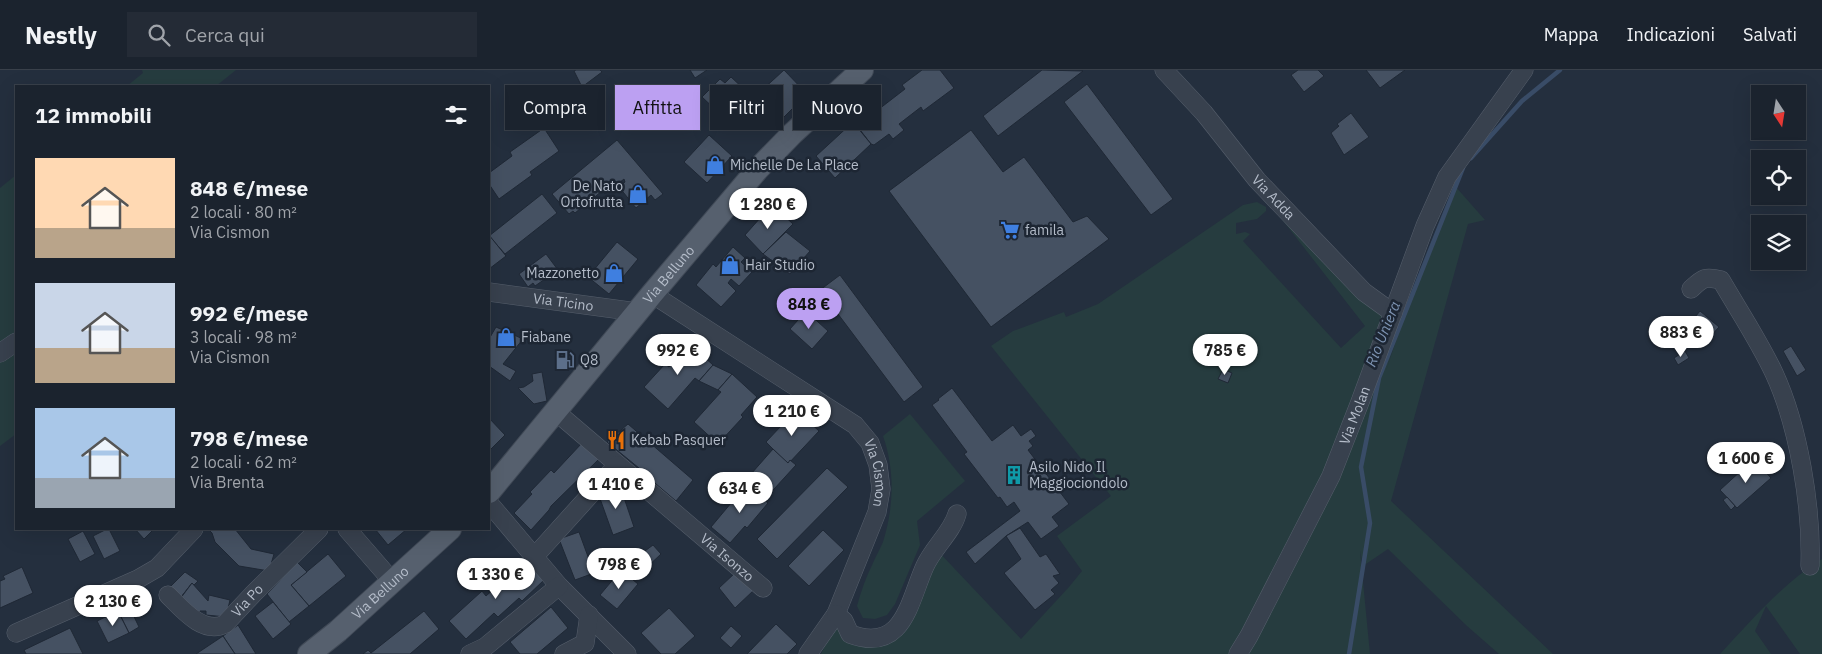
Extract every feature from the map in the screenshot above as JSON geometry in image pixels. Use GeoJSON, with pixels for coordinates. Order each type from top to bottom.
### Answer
{"type":"FeatureCollection","features":[{"type":"Feature","properties":{"kind":"main road","name":"Via Belluno"},"geometry":{"type":"LineString","coordinates":[[490,491],[757,170],[792,134],[862,70]]}},
{"type":"Feature","properties":{"kind":"main road","name":"Via Belluno"},"geometry":{"type":"LineString","coordinates":[[314,652],[449,530]]}},
{"type":"Feature","properties":{"kind":"street","name":"Via Adda"},"geometry":{"type":"LineString","coordinates":[[1164,70],[1204,113],[1256,180],[1364,292],[1392,313]]}},
{"type":"Feature","properties":{"kind":"street","name":"Via Molan"},"geometry":{"type":"LineString","coordinates":[[1238,654],[1249,636],[1330,476],[1360,402],[1425,226],[1447,177],[1524,70]]}},
{"type":"Feature","properties":{"kind":"street"},"geometry":{"type":"LineString","coordinates":[[1691,289],[1708,277],[1721,280],[1774,373],[1794,427],[1811,538],[1810,566],[1822,559]]}},
{"type":"Feature","properties":{"kind":"street","name":"Via Ticino"},"geometry":{"type":"LineString","coordinates":[[490,292],[638,312]]}},
{"type":"Feature","properties":{"kind":"street","name":"Via Cismon"},"geometry":{"type":"LineString","coordinates":[[652,294],[855,425],[870,443],[878,466],[881,489],[877,512],[836,614],[808,654]]}},
{"type":"Feature","properties":{"kind":"street"},"geometry":{"type":"LineString","coordinates":[[0,353],[15,343]]}},
{"type":"Feature","properties":{"kind":"street","name":"Via Isonzo"},"geometry":{"type":"LineString","coordinates":[[556,411],[763,588]]}},
{"type":"Feature","properties":{"kind":"street"},"geometry":{"type":"LineString","coordinates":[[534,557],[617,465]]}},
{"type":"Feature","properties":{"kind":"street"},"geometry":{"type":"LineString","coordinates":[[490,504],[559,586],[627,654]]}},
{"type":"Feature","properties":{"kind":"street"},"geometry":{"type":"LineString","coordinates":[[836,614],[844,621],[850,634],[863,639],[876,640],[899,626],[910,608],[925,566],[957,514]]}},
{"type":"Feature","properties":{"kind":"street"},"geometry":{"type":"LineString","coordinates":[[16,633],[138,579],[157,568],[193,530]]}},
{"type":"Feature","properties":{"kind":"street","name":"Via Po"},"geometry":{"type":"LineString","coordinates":[[168,595],[192,618],[211,627],[220,627],[318,530]]}},
{"type":"Feature","properties":{"kind":"street"},"geometry":{"type":"LineString","coordinates":[[348,530],[392,581]]}},
{"type":"Feature","properties":{"kind":"street"},"geometry":{"type":"LineString","coordinates":[[470,654],[485,647],[559,586]]}},
{"type":"Feature","properties":{"kind":"street"},"geometry":{"type":"LineString","coordinates":[[564,654],[585,643],[589,615]]}},
{"type":"Feature","properties":{"kind":"green space"},"geometry":{"type":"Polygon","coordinates":[[[142,70],[236,70],[217,85],[128,85],[143,73],[142,70]]]}},
{"type":"Feature","properties":{"kind":"green space"},"geometry":{"type":"Polygon","coordinates":[[[15,176],[15,435],[0,446],[0,188],[15,176]]]}},
{"type":"Feature","properties":{"kind":"green space"},"geometry":{"type":"Polygon","coordinates":[[[1455,186],[1485,220],[1468,224],[1391,501],[1553,654],[1499,654],[1467,626],[1388,549],[1363,566],[1360,551],[1370,654],[821,654],[830,636],[844,621],[850,634],[890,633],[935,548],[1021,639],[1082,571],[1057,536],[1111,496],[991,346],[1013,331],[1064,312],[1066,317],[1098,304],[1243,205],[1257,202],[1266,207],[1266,211],[1257,219],[1236,223],[1236,234],[1245,232],[1250,234],[1243,241],[1341,348],[1365,326],[1277,213],[1393,313],[1403,316],[1386,371],[1410,298],[1455,186]]]}},
{"type":"Feature","properties":{"kind":"green space"},"geometry":{"type":"Polygon","coordinates":[[[910,414],[965,481],[917,521],[920,545],[895,604],[887,615],[875,619],[863,618],[857,606],[866,579],[883,542],[891,502],[890,462],[883,436],[910,414]]]}},
{"type":"Feature","properties":{"kind":"green space"},"geometry":{"type":"Polygon","coordinates":[[[1822,559],[1822,654],[1800,654],[1766,606],[1794,579],[1822,559]]]}},
{"type":"Feature","properties":{"kind":"green space"},"geometry":{"type":"Polygon","coordinates":[[[1766,606],[1755,631],[1771,654],[1720,654],[1766,606]]]}},
{"type":"Feature","properties":{"kind":"building"},"geometry":{"type":"Polygon","coordinates":[[[600,70],[602,72],[585,85],[581,85],[574,71],[600,70]]]}},
{"type":"Feature","properties":{"kind":"building"},"geometry":{"type":"Polygon","coordinates":[[[690,70],[707,70],[695,78],[690,70]]]}},
{"type":"Feature","properties":{"kind":"building"},"geometry":{"type":"Polygon","coordinates":[[[784,70],[798,85],[793,85],[793,108],[784,117],[783,85],[768,85],[784,70]]]}},
{"type":"Feature","properties":{"kind":"building"},"geometry":{"type":"Polygon","coordinates":[[[922,70],[940,70],[954,88],[923,111],[921,107],[899,124],[904,130],[893,139],[889,134],[874,145],[871,144],[860,130],[881,130],[881,108],[905,89],[902,85],[922,70]]]}},
{"type":"Feature","properties":{"kind":"building"},"geometry":{"type":"Polygon","coordinates":[[[1042,70],[1083,71],[998,136],[983,116],[1042,70]]]}},
{"type":"Feature","properties":{"kind":"building"},"geometry":{"type":"Polygon","coordinates":[[[1298,70],[1318,70],[1324,76],[1304,92],[1291,75],[1298,70]]]}},
{"type":"Feature","properties":{"kind":"building"},"geometry":{"type":"Polygon","coordinates":[[[1366,70],[1405,70],[1380,88],[1366,70]]]}},
{"type":"Feature","properties":{"kind":"building"},"geometry":{"type":"Polygon","coordinates":[[[731,77],[740,85],[714,85],[720,79],[725,83],[731,77]]]}},
{"type":"Feature","properties":{"kind":"building"},"geometry":{"type":"Polygon","coordinates":[[[1087,84],[1173,199],[1151,215],[1064,102],[1087,84]]]}},
{"type":"Feature","properties":{"kind":"building"},"geometry":{"type":"Polygon","coordinates":[[[710,89],[710,105],[702,97],[710,89]]]}},
{"type":"Feature","properties":{"kind":"building"},"geometry":{"type":"Polygon","coordinates":[[[1351,113],[1369,137],[1344,155],[1331,133],[1339,126],[1337,124],[1351,113]]]}},
{"type":"Feature","properties":{"kind":"building"},"geometry":{"type":"Polygon","coordinates":[[[541,130],[545,130],[559,151],[530,172],[532,175],[499,199],[490,186],[490,172],[512,156],[510,152],[541,130]]]}},
{"type":"Feature","properties":{"kind":"building"},"geometry":{"type":"Polygon","coordinates":[[[844,130],[860,130],[871,144],[835,178],[816,156],[844,130]]]}},
{"type":"Feature","properties":{"kind":"building","name":"famila"},"geometry":{"type":"Polygon","coordinates":[[[971,130],[1003,172],[1024,157],[1073,222],[1087,216],[1109,239],[991,327],[889,191],[971,130]]]}},
{"type":"Feature","properties":{"kind":"building"},"geometry":{"type":"Polygon","coordinates":[[[709,135],[732,156],[707,183],[684,162],[709,135]]]}},
{"type":"Feature","properties":{"kind":"building"},"geometry":{"type":"Polygon","coordinates":[[[617,140],[663,194],[655,200],[651,195],[636,208],[619,187],[625,182],[624,179],[605,194],[602,191],[575,213],[573,211],[569,214],[552,194],[617,140]]]}},
{"type":"Feature","properties":{"kind":"building"},"geometry":{"type":"Polygon","coordinates":[[[542,194],[557,213],[505,254],[490,235],[542,194]]]}},
{"type":"Feature","properties":{"kind":"building"},"geometry":{"type":"Polygon","coordinates":[[[769,208],[780,212],[793,224],[763,254],[745,235],[769,208]]]}},
{"type":"Feature","properties":{"kind":"building"},"geometry":{"type":"Polygon","coordinates":[[[786,232],[810,251],[790,274],[763,254],[786,232]]]}},
{"type":"Feature","properties":{"kind":"building"},"geometry":{"type":"Polygon","coordinates":[[[490,236],[506,256],[490,268],[490,236]]]}},
{"type":"Feature","properties":{"kind":"building"},"geometry":{"type":"Polygon","coordinates":[[[617,242],[638,259],[609,294],[588,277],[617,242]]]}},
{"type":"Feature","properties":{"kind":"building"},"geometry":{"type":"Polygon","coordinates":[[[733,247],[745,258],[741,262],[752,272],[739,286],[731,279],[728,283],[736,291],[721,307],[696,285],[713,264],[716,267],[733,247]]]}},
{"type":"Feature","properties":{"kind":"building"},"geometry":{"type":"Polygon","coordinates":[[[546,254],[558,270],[535,286],[533,283],[528,287],[519,274],[546,254]]]}},
{"type":"Feature","properties":{"kind":"building"},"geometry":{"type":"Polygon","coordinates":[[[840,275],[923,387],[904,402],[820,290],[840,275]]]}},
{"type":"Feature","properties":{"kind":"building"},"geometry":{"type":"Polygon","coordinates":[[[806,311],[828,331],[812,349],[790,329],[806,311]]]}},
{"type":"Feature","properties":{"kind":"building"},"geometry":{"type":"Polygon","coordinates":[[[1700,311],[1719,327],[1701,347],[1695,342],[1693,345],[1681,334],[1700,311]]]}},
{"type":"Feature","properties":{"kind":"building"},"geometry":{"type":"Polygon","coordinates":[[[496,327],[523,339],[503,364],[516,371],[510,381],[490,367],[490,337],[496,327]]]}},
{"type":"Feature","properties":{"kind":"building"},"geometry":{"type":"Polygon","coordinates":[[[690,344],[713,365],[699,381],[695,378],[668,409],[644,387],[665,364],[669,367],[690,344]]]}},
{"type":"Feature","properties":{"kind":"building"},"geometry":{"type":"Polygon","coordinates":[[[1791,346],[1806,370],[1797,376],[1783,351],[1791,346]]]}},
{"type":"Feature","properties":{"kind":"building"},"geometry":{"type":"Polygon","coordinates":[[[1685,351],[1689,358],[1678,365],[1674,358],[1685,351]]]}},
{"type":"Feature","properties":{"kind":"building"},"geometry":{"type":"Polygon","coordinates":[[[713,365],[732,374],[718,390],[699,381],[713,365]]]}},
{"type":"Feature","properties":{"kind":"building"},"geometry":{"type":"Polygon","coordinates":[[[1223,369],[1232,373],[1228,383],[1218,379],[1223,369]]]}},
{"type":"Feature","properties":{"kind":"building"},"geometry":{"type":"Polygon","coordinates":[[[542,372],[547,401],[534,404],[518,388],[524,387],[533,381],[532,374],[542,372]]]}},
{"type":"Feature","properties":{"kind":"building"},"geometry":{"type":"Polygon","coordinates":[[[732,374],[757,397],[741,415],[743,417],[718,444],[694,422],[721,392],[718,390],[732,374]]]}},
{"type":"Feature","properties":{"kind":"building","name":"Asilo Nido Il Maggiociondolo"},"geometry":{"type":"Polygon","coordinates":[[[952,388],[992,441],[1013,425],[1021,436],[1031,429],[1036,436],[1029,441],[1033,446],[1028,450],[1069,504],[1052,517],[1059,526],[1041,539],[1028,522],[1006,536],[975,564],[966,552],[1020,511],[1014,502],[1007,507],[1000,497],[998,498],[964,454],[967,452],[932,405],[952,388]]]}},
{"type":"Feature","properties":{"kind":"building"},"geometry":{"type":"Polygon","coordinates":[[[796,410],[819,431],[788,464],[766,442],[796,410]]]}},
{"type":"Feature","properties":{"kind":"building"},"geometry":{"type":"Polygon","coordinates":[[[490,419],[505,435],[490,450],[490,419]]]}},
{"type":"Feature","properties":{"kind":"building"},"geometry":{"type":"Polygon","coordinates":[[[628,424],[693,480],[676,501],[607,442],[628,424]]]}},
{"type":"Feature","properties":{"kind":"building"},"geometry":{"type":"Polygon","coordinates":[[[582,443],[599,459],[551,506],[531,530],[514,513],[532,494],[530,492],[551,470],[554,473],[582,443]]]}},
{"type":"Feature","properties":{"kind":"building"},"geometry":{"type":"Polygon","coordinates":[[[773,449],[788,463],[790,460],[796,465],[764,500],[744,482],[773,449]]]}},
{"type":"Feature","properties":{"kind":"building"},"geometry":{"type":"Polygon","coordinates":[[[1754,459],[1771,478],[1737,508],[1720,490],[1754,459]]]}},
{"type":"Feature","properties":{"kind":"building"},"geometry":{"type":"Polygon","coordinates":[[[827,468],[848,487],[777,559],[757,539],[827,468]]]}},
{"type":"Feature","properties":{"kind":"building"},"geometry":{"type":"Polygon","coordinates":[[[747,484],[768,503],[747,528],[745,526],[730,543],[711,527],[747,484]]]}},
{"type":"Feature","properties":{"kind":"building"},"geometry":{"type":"Polygon","coordinates":[[[620,486],[634,527],[613,535],[598,493],[620,486]]]}},
{"type":"Feature","properties":{"kind":"building"},"geometry":{"type":"Polygon","coordinates":[[[1727,497],[1735,506],[1731,510],[1723,500],[1727,497]]]}},
{"type":"Feature","properties":{"kind":"building"},"geometry":{"type":"Polygon","coordinates":[[[1020,528],[1040,557],[1046,554],[1060,574],[1053,576],[1059,583],[1051,590],[1055,594],[1035,610],[1004,573],[1021,559],[1006,536],[1020,528]]]}},
{"type":"Feature","properties":{"kind":"building"},"geometry":{"type":"Polygon","coordinates":[[[105,530],[110,530],[120,551],[104,559],[93,536],[105,530]]]}},
{"type":"Feature","properties":{"kind":"building"},"geometry":{"type":"Polygon","coordinates":[[[136,530],[153,530],[144,539],[136,530]]]}},
{"type":"Feature","properties":{"kind":"building"},"geometry":{"type":"Polygon","coordinates":[[[209,530],[236,530],[251,549],[274,554],[269,571],[239,566],[215,542],[209,530]]]}},
{"type":"Feature","properties":{"kind":"building"},"geometry":{"type":"Polygon","coordinates":[[[376,530],[406,530],[388,545],[376,530]]]}},
{"type":"Feature","properties":{"kind":"building"},"geometry":{"type":"Polygon","coordinates":[[[823,530],[844,550],[809,586],[788,566],[823,530]]]}},
{"type":"Feature","properties":{"kind":"building"},"geometry":{"type":"Polygon","coordinates":[[[83,531],[95,554],[80,562],[68,539],[83,531]]]}},
{"type":"Feature","properties":{"kind":"building"},"geometry":{"type":"Polygon","coordinates":[[[579,532],[594,573],[575,580],[559,539],[579,532]]]}},
{"type":"Feature","properties":{"kind":"building"},"geometry":{"type":"Polygon","coordinates":[[[653,545],[661,554],[644,570],[634,559],[653,545]]]}},
{"type":"Feature","properties":{"kind":"building"},"geometry":{"type":"Polygon","coordinates":[[[328,554],[346,576],[309,606],[291,585],[328,554]]]}},
{"type":"Feature","properties":{"kind":"building"},"geometry":{"type":"Polygon","coordinates":[[[297,562],[307,572],[291,585],[309,606],[289,622],[267,594],[297,562]]]}},
{"type":"Feature","properties":{"kind":"building"},"geometry":{"type":"Polygon","coordinates":[[[528,562],[544,580],[522,601],[519,598],[498,617],[494,613],[466,639],[449,621],[482,591],[486,596],[528,562]]]}},
{"type":"Feature","properties":{"kind":"building"},"geometry":{"type":"Polygon","coordinates":[[[22,567],[33,593],[0,608],[0,581],[5,579],[3,576],[22,567]]]}},
{"type":"Feature","properties":{"kind":"building"},"geometry":{"type":"Polygon","coordinates":[[[621,570],[638,584],[617,609],[600,595],[621,570]]]}},
{"type":"Feature","properties":{"kind":"building"},"geometry":{"type":"Polygon","coordinates":[[[185,572],[198,581],[194,585],[192,583],[181,597],[170,587],[185,572]]]}},
{"type":"Feature","properties":{"kind":"building"},"geometry":{"type":"Polygon","coordinates":[[[736,572],[754,590],[735,608],[719,588],[736,572]]]}},
{"type":"Feature","properties":{"kind":"building"},"geometry":{"type":"Polygon","coordinates":[[[192,583],[208,601],[209,595],[230,600],[226,617],[206,615],[206,611],[200,611],[197,615],[180,599],[192,583]]]}},
{"type":"Feature","properties":{"kind":"building"},"geometry":{"type":"Polygon","coordinates":[[[273,602],[291,624],[273,639],[255,616],[273,602]]]}},
{"type":"Feature","properties":{"kind":"building"},"geometry":{"type":"Polygon","coordinates":[[[129,606],[139,627],[129,633],[118,611],[129,606]]]}},
{"type":"Feature","properties":{"kind":"building"},"geometry":{"type":"Polygon","coordinates":[[[551,607],[568,628],[537,654],[520,654],[510,642],[551,607]]]}},
{"type":"Feature","properties":{"kind":"building"},"geometry":{"type":"Polygon","coordinates":[[[669,608],[695,636],[675,654],[661,654],[641,633],[669,608]]]}},
{"type":"Feature","properties":{"kind":"building"},"geometry":{"type":"Polygon","coordinates":[[[118,611],[129,633],[108,643],[97,621],[118,611]]]}},
{"type":"Feature","properties":{"kind":"building"},"geometry":{"type":"Polygon","coordinates":[[[424,611],[439,629],[410,654],[363,654],[368,650],[371,653],[424,611]]]}},
{"type":"Feature","properties":{"kind":"building"},"geometry":{"type":"Polygon","coordinates":[[[776,624],[797,644],[787,654],[747,654],[776,624]]]}},
{"type":"Feature","properties":{"kind":"building"},"geometry":{"type":"Polygon","coordinates":[[[238,625],[256,654],[235,654],[223,636],[238,625]]]}},
{"type":"Feature","properties":{"kind":"building"},"geometry":{"type":"Polygon","coordinates":[[[731,626],[742,636],[731,648],[720,638],[731,626]]]}},
{"type":"Feature","properties":{"kind":"building"},"geometry":{"type":"Polygon","coordinates":[[[70,628],[83,654],[26,654],[24,650],[70,628]]]}},
{"type":"Feature","properties":{"kind":"building"},"geometry":{"type":"Polygon","coordinates":[[[223,636],[235,654],[196,654],[223,636]]]}},
{"type":"Feature","properties":{"kind":"waterway","name":"Rio Uniera"},"geometry":{"type":"LineString","coordinates":[[1471,158],[1522,101],[1560,70]]}},
{"type":"Feature","properties":{"kind":"waterway","name":"Rio Uniera"},"geometry":{"type":"LineString","coordinates":[[1349,654],[1370,523],[1361,467],[1379,378],[1463,168]]}},
{"type":"Feature","properties":{"kind":"place","name":"Michelle De La Place"},"geometry":{"type":"Point","coordinates":[715,165]}},
{"type":"Feature","properties":{"kind":"place","name":"De Nato Ortofrutta"},"geometry":{"type":"Point","coordinates":[638,194]}},
{"type":"Feature","properties":{"kind":"place","name":"famila"},"geometry":{"type":"Point","coordinates":[1010,230]}},
{"type":"Feature","properties":{"kind":"place","name":"Hair Studio"},"geometry":{"type":"Point","coordinates":[730,265]}},
{"type":"Feature","properties":{"kind":"place","name":"Mazzonetto"},"geometry":{"type":"Point","coordinates":[614,273]}},
{"type":"Feature","properties":{"kind":"place","name":"Fiabane"},"geometry":{"type":"Point","coordinates":[506,337]}},
{"type":"Feature","properties":{"kind":"place","name":"Q8"},"geometry":{"type":"Point","coordinates":[565,360]}},
{"type":"Feature","properties":{"kind":"place","name":"Kebab Pasquer"},"geometry":{"type":"Point","coordinates":[616,440]}},
{"type":"Feature","properties":{"kind":"place","name":"Asilo Nido Il Maggiociondolo"},"geometry":{"type":"Point","coordinates":[1014,475]}}]}
